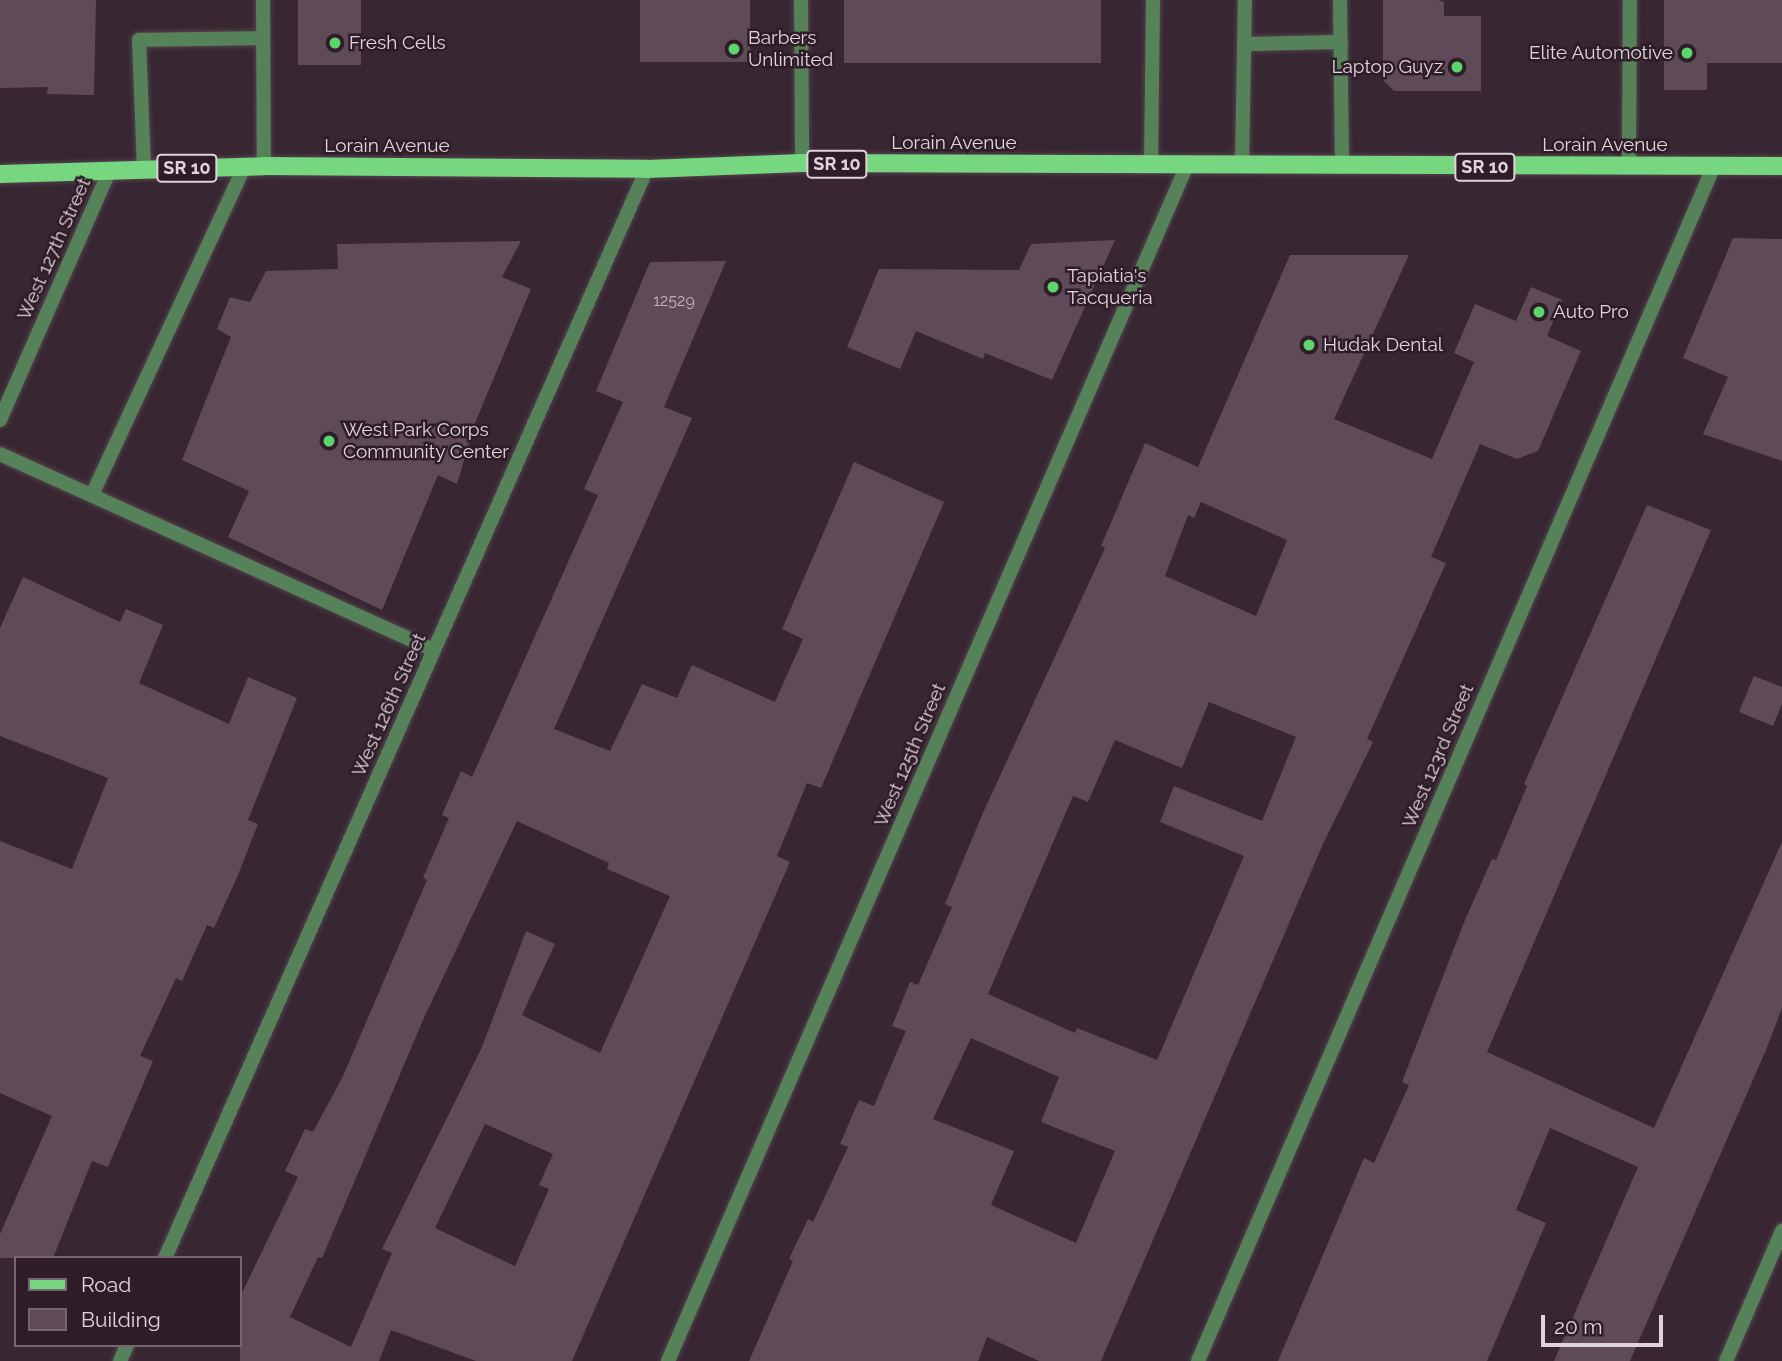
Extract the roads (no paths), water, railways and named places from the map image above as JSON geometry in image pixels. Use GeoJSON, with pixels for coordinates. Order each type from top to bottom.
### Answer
{"type":"FeatureCollection","features":[{"type":"Feature","properties":{"kind":"main road","name":"Lorain Avenue"},"geometry":{"type":"LineString","coordinates":[[0,174],[264,166],[648,169],[802,163],[1342,167],[1782,166]]}},
{"type":"Feature","properties":{"kind":"street"},"geometry":{"type":"LineString","coordinates":[[263,0],[264,166]]}},
{"type":"Feature","properties":{"kind":"street"},"geometry":{"type":"LineString","coordinates":[[801,0],[802,163]]}},
{"type":"Feature","properties":{"kind":"street"},"geometry":{"type":"LineString","coordinates":[[1152,165],[1153,0]]}},
{"type":"Feature","properties":{"kind":"street"},"geometry":{"type":"LineString","coordinates":[[1242,166],[1245,0]]}},
{"type":"Feature","properties":{"kind":"street"},"geometry":{"type":"LineString","coordinates":[[1340,0],[1342,167]]}},
{"type":"Feature","properties":{"kind":"street"},"geometry":{"type":"LineString","coordinates":[[1629,166],[1630,0]]}},
{"type":"Feature","properties":{"kind":"street"},"geometry":{"type":"LineString","coordinates":[[144,169],[139,40],[263,38]]}},
{"type":"Feature","properties":{"kind":"street"},"geometry":{"type":"LineString","coordinates":[[1245,44],[1340,42]]}},
{"type":"Feature","properties":{"kind":"street","name":"West 125th Street"},"geometry":{"type":"LineString","coordinates":[[668,1361],[1187,165]]}},
{"type":"Feature","properties":{"kind":"street","name":"West 123rd Street"},"geometry":{"type":"LineString","coordinates":[[1198,1361],[1714,166]]}},
{"type":"Feature","properties":{"kind":"street"},"geometry":{"type":"LineString","coordinates":[[92,495],[244,167]]}},
{"type":"Feature","properties":{"kind":"street","name":"West 126th Street"},"geometry":{"type":"LineString","coordinates":[[166,1256],[648,169]]}},
{"type":"Feature","properties":{"kind":"street","name":"West 127th Street"},"geometry":{"type":"LineString","coordinates":[[0,420],[110,170]]}},
{"type":"Feature","properties":{"kind":"street"},"geometry":{"type":"LineString","coordinates":[[0,454],[434,650]]}},
{"type":"Feature","properties":{"kind":"street"},"geometry":{"type":"LineString","coordinates":[[1726,1361],[1782,1231]]}},
{"type":"Feature","properties":{"kind":"place","name":"Fresh Cells"},"geometry":{"type":"Point","coordinates":[335,43]}},
{"type":"Feature","properties":{"kind":"place","name":"Barbers Unlimited"},"geometry":{"type":"Point","coordinates":[734,49]}},
{"type":"Feature","properties":{"kind":"place","name":"Elite Automotive"},"geometry":{"type":"Point","coordinates":[1687,53]}},
{"type":"Feature","properties":{"kind":"place","name":"Laptop Guyz"},"geometry":{"type":"Point","coordinates":[1457,67]}},
{"type":"Feature","properties":{"kind":"place","name":"Tapiatia's Tacqueria"},"geometry":{"type":"Point","coordinates":[1053,287]}},
{"type":"Feature","properties":{"kind":"place","name":"Auto Pro"},"geometry":{"type":"Point","coordinates":[1539,312]}},
{"type":"Feature","properties":{"kind":"place","name":"Hudak Dental"},"geometry":{"type":"Point","coordinates":[1309,345]}},
{"type":"Feature","properties":{"kind":"place","name":"West Park Corps Community Center"},"geometry":{"type":"Point","coordinates":[329,441]}}]}
